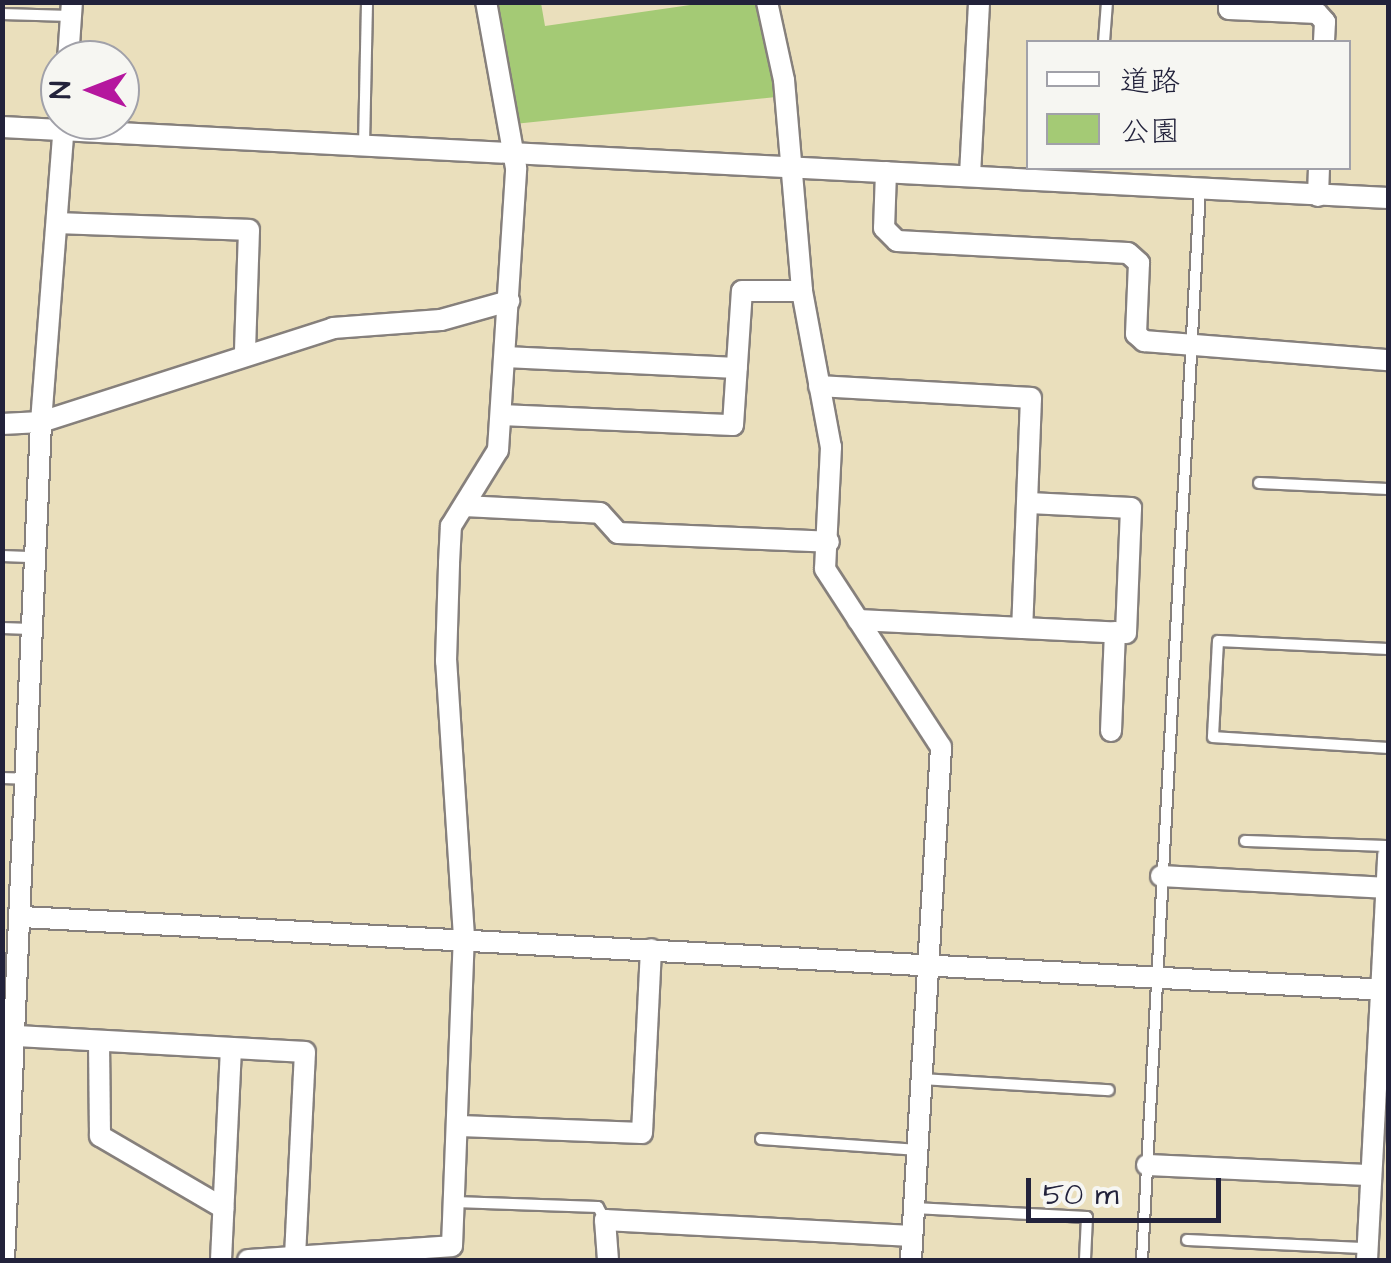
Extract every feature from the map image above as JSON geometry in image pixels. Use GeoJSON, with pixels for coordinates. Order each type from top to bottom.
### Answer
{"type":"FeatureCollection","features":[{"type":"Feature","properties":{"kind":"street"},"geometry":{"type":"LineString","coordinates":[[248,1260],[452,1246],[460,1126],[464,938],[446,661],[451,526],[498,450],[509,300],[513,154],[486,2]]}},
{"type":"Feature","properties":{"kind":"street"},"geometry":{"type":"LineString","coordinates":[[768,2],[784,80],[788,168],[802,291],[832,448],[829,542],[824,570],[941,747],[910,1260]]}},
{"type":"Feature","properties":{"kind":"street"},"geometry":{"type":"LineString","coordinates":[[970,175],[979,2]]}},
{"type":"Feature","properties":{"kind":"street"},"geometry":{"type":"LineString","coordinates":[[1229,2],[1229,9],[1312,8],[1325,22],[1324,40]]}},
{"type":"Feature","properties":{"kind":"street"},"geometry":{"type":"LineString","coordinates":[[69,40],[71,9]]}},
{"type":"Feature","properties":{"kind":"street"},"geometry":{"type":"LineString","coordinates":[[2,128],[40,126]]}},
{"type":"Feature","properties":{"kind":"street"},"geometry":{"type":"LineString","coordinates":[[140,131],[364,147],[788,168],[1096,176],[1200,189],[1388,198]]}},
{"type":"Feature","properties":{"kind":"street"},"geometry":{"type":"LineString","coordinates":[[4,1260],[41,422],[63,140]]}},
{"type":"Feature","properties":{"kind":"street"},"geometry":{"type":"LineString","coordinates":[[1318,196],[1320,170]]}},
{"type":"Feature","properties":{"kind":"street"},"geometry":{"type":"LineString","coordinates":[[886,172],[884,228],[897,241],[1128,253],[1139,263],[1136,334],[1144,341],[1388,360]]}},
{"type":"Feature","properties":{"kind":"street"},"geometry":{"type":"LineString","coordinates":[[59,223],[249,230],[244,353]]}},
{"type":"Feature","properties":{"kind":"street"},"geometry":{"type":"LineString","coordinates":[[501,415],[733,425],[742,291],[802,291]]}},
{"type":"Feature","properties":{"kind":"street"},"geometry":{"type":"LineString","coordinates":[[2,424],[41,422],[244,353],[333,328],[441,320],[509,300]]}},
{"type":"Feature","properties":{"kind":"street"},"geometry":{"type":"LineString","coordinates":[[505,357],[736,368]]}},
{"type":"Feature","properties":{"kind":"street"},"geometry":{"type":"LineString","coordinates":[[819,386],[1031,398],[1022,628]]}},
{"type":"Feature","properties":{"kind":"street"},"geometry":{"type":"LineString","coordinates":[[858,620],[1126,633],[1131,508],[1029,503]]}},
{"type":"Feature","properties":{"kind":"street"},"geometry":{"type":"LineString","coordinates":[[464,506],[600,513],[618,533],[829,542]]}},
{"type":"Feature","properties":{"kind":"street"},"geometry":{"type":"LineString","coordinates":[[1112,731],[1116,632]]}},
{"type":"Feature","properties":{"kind":"street"},"geometry":{"type":"LineString","coordinates":[[1365,1254],[1368,1175],[1380,1109],[1388,855]]}},
{"type":"Feature","properties":{"kind":"street"},"geometry":{"type":"LineString","coordinates":[[1161,876],[1388,888]]}},
{"type":"Feature","properties":{"kind":"street"},"geometry":{"type":"LineString","coordinates":[[22,916],[1384,990]]}},
{"type":"Feature","properties":{"kind":"street"},"geometry":{"type":"LineString","coordinates":[[460,1126],[642,1133],[651,949]]}},
{"type":"Feature","properties":{"kind":"street"},"geometry":{"type":"LineString","coordinates":[[13,1044],[99,1041],[306,1052],[294,1255]]}},
{"type":"Feature","properties":{"kind":"street"},"geometry":{"type":"LineString","coordinates":[[99,1041],[100,1136],[223,1208]]}},
{"type":"Feature","properties":{"kind":"street"},"geometry":{"type":"LineString","coordinates":[[221,1260],[230,1048]]}},
{"type":"Feature","properties":{"kind":"street"},"geometry":{"type":"LineString","coordinates":[[1147,1165],[1368,1175]]}},
{"type":"Feature","properties":{"kind":"street"},"geometry":{"type":"LineString","coordinates":[[608,1260],[605,1220],[912,1236]]}},
{"type":"Feature","properties":{"kind":"lane"},"geometry":{"type":"LineString","coordinates":[[364,147],[367,2]]}},
{"type":"Feature","properties":{"kind":"lane"},"geometry":{"type":"LineString","coordinates":[[1104,40],[1107,2]]}},
{"type":"Feature","properties":{"kind":"lane"},"geometry":{"type":"LineString","coordinates":[[2,14],[71,9]]}},
{"type":"Feature","properties":{"kind":"lane"},"geometry":{"type":"LineString","coordinates":[[1142,1260],[1200,189]]}},
{"type":"Feature","properties":{"kind":"lane"},"geometry":{"type":"LineString","coordinates":[[1259,483],[1388,489]]}},
{"type":"Feature","properties":{"kind":"lane"},"geometry":{"type":"LineString","coordinates":[[2,556],[36,557]]}},
{"type":"Feature","properties":{"kind":"lane"},"geometry":{"type":"LineString","coordinates":[[2,628],[33,628]]}},
{"type":"Feature","properties":{"kind":"lane"},"geometry":{"type":"LineString","coordinates":[[1388,649],[1218,641],[1214,737],[1388,748]]}},
{"type":"Feature","properties":{"kind":"lane"},"geometry":{"type":"LineString","coordinates":[[2,778],[27,779]]}},
{"type":"Feature","properties":{"kind":"lane"},"geometry":{"type":"LineString","coordinates":[[1245,841],[1388,846]]}},
{"type":"Feature","properties":{"kind":"lane"},"geometry":{"type":"LineString","coordinates":[[922,1079],[1109,1090]]}},
{"type":"Feature","properties":{"kind":"lane"},"geometry":{"type":"LineString","coordinates":[[760,1138],[918,1150]]}},
{"type":"Feature","properties":{"kind":"lane"},"geometry":{"type":"LineString","coordinates":[[455,1202],[598,1207],[605,1220]]}},
{"type":"Feature","properties":{"kind":"lane"},"geometry":{"type":"LineString","coordinates":[[914,1208],[1087,1217],[1085,1260]]}},
{"type":"Feature","properties":{"kind":"lane"},"geometry":{"type":"LineString","coordinates":[[1187,1240],[1365,1254]]}},
{"type":"Feature","properties":{"kind":"green space"},"geometry":{"type":"Polygon","coordinates":[[[494,3],[541,3],[545,26],[704,3],[755,3],[776,97],[514,124],[494,3]]]}}]}
